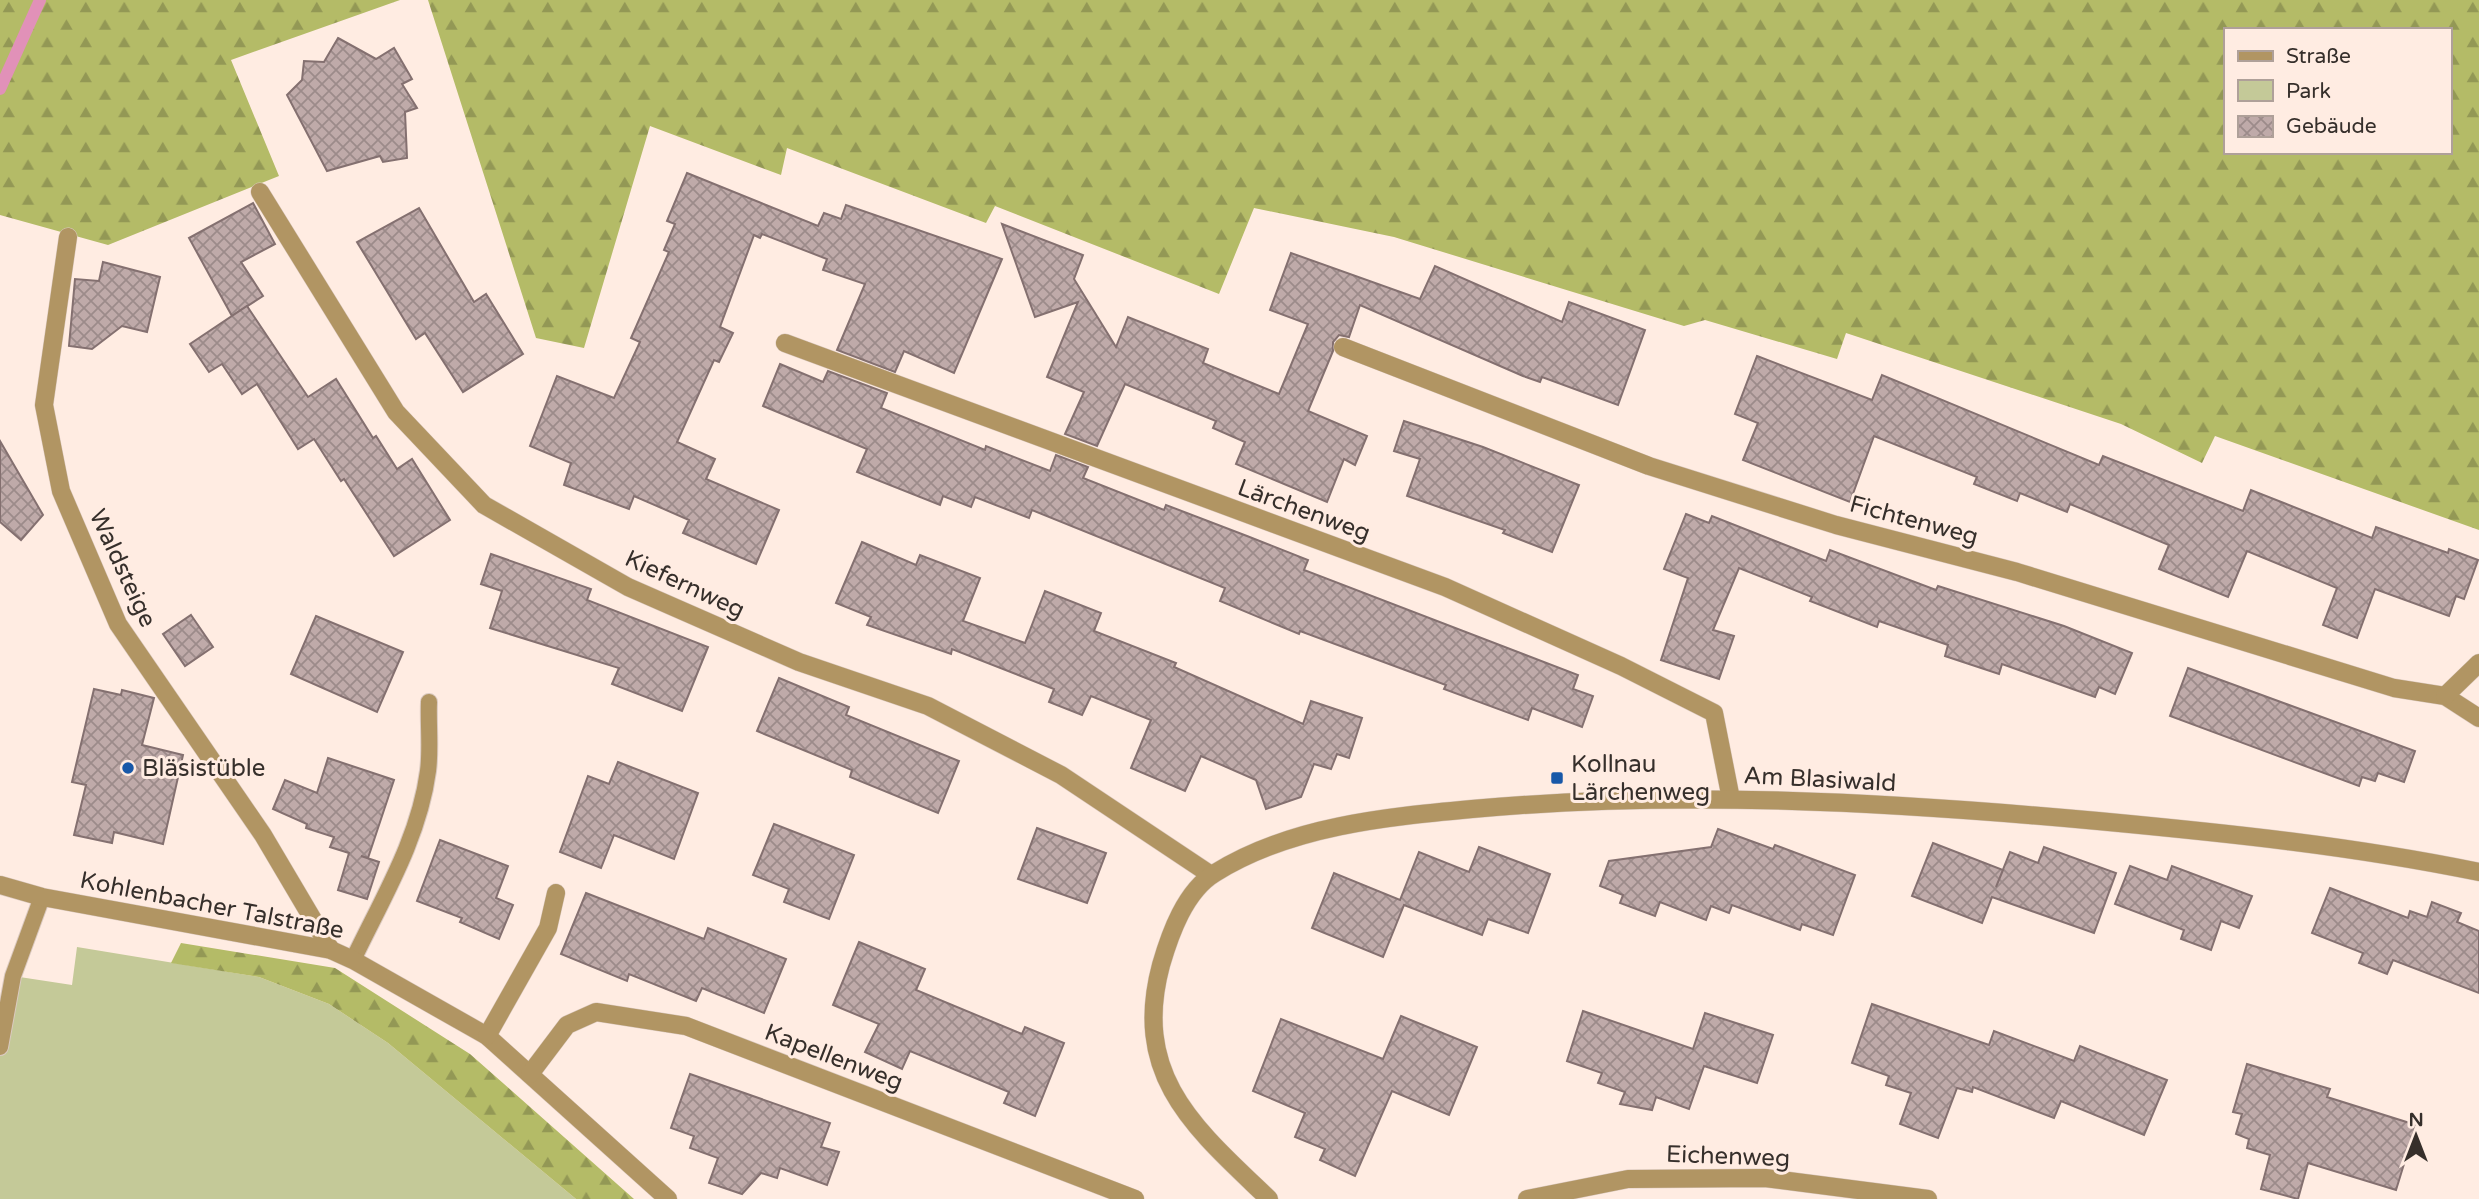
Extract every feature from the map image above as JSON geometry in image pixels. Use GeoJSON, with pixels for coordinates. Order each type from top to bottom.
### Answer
{"type":"FeatureCollection","features":[{"type":"Feature","properties":{"kind":"street","name":"Kiefernweg"},"geometry":{"type":"LineString","coordinates":[[260,192],[396,412],[484,505],[628,587],[799,662],[928,706],[1061,775],[1211,875]]}},
{"type":"Feature","properties":{"kind":"street","name":"Waldsteige"},"geometry":{"type":"LineString","coordinates":[[68,237],[44,405],[61,491],[118,624],[263,835],[331,950]]}},
{"type":"Feature","properties":{"kind":"street","name":"Lärchenweg"},"geometry":{"type":"LineString","coordinates":[[785,342],[1445,587],[1621,666],[1714,713],[1731,799]]}},
{"type":"Feature","properties":{"kind":"street","name":"Fichtenweg"},"geometry":{"type":"LineString","coordinates":[[1343,347],[1625,457],[1774,506],[2017,572],[2393,688],[2445,696],[2479,718]]}},
{"type":"Feature","properties":{"kind":"street"},"geometry":{"type":"LineString","coordinates":[[2445,696],[2479,663]]}},
{"type":"Feature","properties":{"kind":"street","name":"Am Blasiwald"},"geometry":{"type":"LineString","coordinates":[[1269,1199],[1197,1130],[1169,1089],[1155,1039],[1154,997],[1163,961],[1182,909],[1211,875],[1283,841],[1394,817],[1560,801],[1731,799],[1987,811],[2268,837],[2400,856],[2479,872]]}},
{"type":"Feature","properties":{"kind":"street","name":"Kohlenbacher Talstraße"},"geometry":{"type":"LineString","coordinates":[[0,885],[41,897],[331,950],[353,960],[487,1036],[668,1199]]}},
{"type":"Feature","properties":{"kind":"street"},"geometry":{"type":"LineString","coordinates":[[487,1036],[548,928],[556,893]]}},
{"type":"Feature","properties":{"kind":"street","name":"Kapellenweg"},"geometry":{"type":"LineString","coordinates":[[530,1074],[567,1025],[596,1012],[685,1026],[1135,1199]]}},
{"type":"Feature","properties":{"kind":"street","name":"Eichenweg"},"geometry":{"type":"LineString","coordinates":[[1527,1199],[1628,1179],[1737,1178],[1765,1178],[1928,1199]]}},
{"type":"Feature","properties":{"kind":"lane"},"geometry":{"type":"LineString","coordinates":[[353,960],[409,843],[422,806],[429,768],[429,702]]}},
{"type":"Feature","properties":{"kind":"lane"},"geometry":{"type":"LineString","coordinates":[[0,1047],[13,976],[41,897]]}},
{"type":"Feature","properties":{"kind":"green space"},"geometry":{"type":"Polygon","coordinates":[[[0,0],[400,0],[231,60],[279,176],[108,245],[0,215],[0,0]]]}},
{"type":"Feature","properties":{"kind":"green space"},"geometry":{"type":"Polygon","coordinates":[[[428,0],[2479,0],[2479,530],[2215,436],[2202,463],[2121,424],[1846,333],[1837,359],[1705,320],[1684,326],[1394,237],[1254,208],[1219,294],[995,206],[986,223],[787,148],[781,175],[650,126],[584,348],[536,338],[428,0]]]}},
{"type":"Feature","properties":{"kind":"green space"},"geometry":{"type":"Polygon","coordinates":[[[181,943],[335,968],[470,1054],[634,1199],[576,1199],[388,1043],[329,1004],[259,977],[171,963],[181,943]]]}},
{"type":"Feature","properties":{"kind":"green space"},"geometry":{"type":"Polygon","coordinates":[[[77,947],[259,977],[329,1004],[388,1043],[576,1199],[0,1199],[0,1007],[13,976],[72,985],[77,947]]]}},
{"type":"Feature","properties":{"kind":"building"},"geometry":{"type":"Polygon","coordinates":[[[338,38],[376,59],[394,48],[412,79],[402,84],[417,108],[405,112],[407,158],[383,162],[380,156],[327,171],[287,95],[302,80],[304,61],[324,62],[338,38]]]}},
{"type":"Feature","properties":{"kind":"building"},"geometry":{"type":"Polygon","coordinates":[[[687,173],[818,226],[824,213],[841,219],[846,205],[1002,259],[954,373],[904,351],[895,372],[837,350],[865,284],[823,270],[827,259],[762,234],[760,238],[754,235],[720,327],[733,333],[719,362],[714,360],[677,442],[715,459],[706,479],[779,510],[756,564],[683,533],[689,520],[634,496],[629,509],[564,485],[571,463],[530,446],[557,376],[614,398],[640,342],[631,338],[669,252],[664,250],[675,224],[667,221],[687,173]]]}},
{"type":"Feature","properties":{"kind":"building"},"geometry":{"type":"Polygon","coordinates":[[[253,203],[275,244],[241,262],[263,296],[232,316],[189,238],[253,203]]]}},
{"type":"Feature","properties":{"kind":"building"},"geometry":{"type":"Polygon","coordinates":[[[419,208],[474,302],[486,294],[523,354],[463,392],[425,333],[416,339],[357,242],[419,208]]]}},
{"type":"Feature","properties":{"kind":"building"},"geometry":{"type":"Polygon","coordinates":[[[1002,224],[1083,255],[1074,279],[1116,347],[1128,317],[1208,349],[1203,363],[1279,394],[1308,324],[1270,310],[1291,253],[1420,299],[1435,266],[1562,322],[1569,302],[1645,330],[1618,405],[1542,377],[1540,382],[1523,376],[1360,305],[1349,337],[1339,335],[1333,342],[1333,351],[1308,411],[1367,436],[1355,465],[1344,459],[1327,502],[1236,464],[1245,442],[1213,428],[1216,421],[1125,384],[1097,446],[1065,434],[1084,392],[1047,377],[1078,302],[1035,317],[1002,224]]]}},
{"type":"Feature","properties":{"kind":"building"},"geometry":{"type":"Polygon","coordinates":[[[103,262],[160,277],[147,332],[122,326],[92,349],[69,346],[75,279],[99,281],[103,262]]]}},
{"type":"Feature","properties":{"kind":"building"},"geometry":{"type":"Polygon","coordinates":[[[247,306],[308,397],[336,379],[373,438],[376,436],[397,469],[412,459],[450,520],[394,556],[344,479],[341,481],[314,439],[298,449],[257,384],[242,394],[222,364],[209,372],[190,344],[247,306]]]}},
{"type":"Feature","properties":{"kind":"building"},"geometry":{"type":"Polygon","coordinates":[[[1757,356],[1872,400],[1882,375],[2099,465],[2103,456],[2243,511],[2251,490],[2372,538],[2376,527],[2448,553],[2449,549],[2478,560],[2464,599],[2456,596],[2449,616],[2375,589],[2357,638],[2323,625],[2337,588],[2247,551],[2228,597],[2159,569],[2169,545],[2070,504],[2067,512],[2020,493],[2017,501],[1974,484],[1977,477],[1874,436],[1850,502],[1743,460],[1758,423],[1735,414],[1757,356]]]}},
{"type":"Feature","properties":{"kind":"building"},"geometry":{"type":"Polygon","coordinates":[[[780,364],[823,382],[828,371],[887,393],[881,408],[985,450],[986,446],[1050,471],[1056,455],[1088,467],[1083,478],[1164,510],[1166,505],[1308,560],[1304,570],[1578,675],[1573,689],[1593,696],[1582,727],[1532,708],[1528,720],[1444,689],[1446,685],[1300,631],[1299,634],[1220,601],[1225,588],[1032,510],[1029,518],[975,497],[971,507],[943,496],[940,505],[857,472],[867,449],[763,406],[780,364]]]}},
{"type":"Feature","properties":{"kind":"building"},"geometry":{"type":"Polygon","coordinates":[[[1404,421],[1483,447],[1579,485],[1552,552],[1503,533],[1505,530],[1407,496],[1420,459],[1394,451],[1404,421]]]}},
{"type":"Feature","properties":{"kind":"building"},"geometry":{"type":"Polygon","coordinates":[[[0,441],[43,515],[21,540],[0,522],[0,441]]]}},
{"type":"Feature","properties":{"kind":"building"},"geometry":{"type":"Polygon","coordinates":[[[1686,514],[1709,523],[1712,516],[1826,561],[1830,550],[1936,590],[1938,586],[2064,626],[2132,653],[2115,694],[2099,687],[2095,697],[2002,664],[1999,674],[1945,656],[1948,645],[1879,621],[1877,627],[1810,601],[1812,597],[1739,568],[1713,630],[1734,636],[1719,679],[1661,660],[1688,578],[1664,569],[1686,514]]]}},
{"type":"Feature","properties":{"kind":"building"},"geometry":{"type":"Polygon","coordinates":[[[862,542],[916,565],[920,555],[980,578],[963,621],[1025,643],[1045,591],[1101,613],[1094,631],[1176,663],[1174,667],[1303,724],[1311,701],[1362,718],[1349,758],[1337,754],[1331,769],[1314,764],[1301,797],[1266,809],[1256,780],[1201,756],[1185,791],[1131,768],[1151,720],[1091,696],[1082,715],[1049,702],[1054,689],[952,649],[951,654],[867,625],[871,617],[836,603],[862,542]]]}},
{"type":"Feature","properties":{"kind":"building"},"geometry":{"type":"Polygon","coordinates":[[[491,554],[591,589],[587,600],[708,647],[682,711],[612,684],[619,668],[490,628],[502,591],[481,584],[491,554]]]}},
{"type":"Feature","properties":{"kind":"building"},"geometry":{"type":"Polygon","coordinates":[[[191,615],[213,647],[185,666],[163,634],[191,615]]]}},
{"type":"Feature","properties":{"kind":"building"},"geometry":{"type":"Polygon","coordinates":[[[316,616],[403,652],[377,712],[291,674],[316,616]]]}},
{"type":"Feature","properties":{"kind":"building"},"geometry":{"type":"Polygon","coordinates":[[[2188,668],[2415,751],[2404,782],[2378,773],[2375,781],[2362,777],[2359,786],[2170,716],[2188,668]]]}},
{"type":"Feature","properties":{"kind":"building"},"geometry":{"type":"Polygon","coordinates":[[[779,678],[849,707],[846,715],[959,761],[938,813],[850,777],[852,770],[757,731],[779,678]]]}},
{"type":"Feature","properties":{"kind":"building","name":"Bläsistüble"},"geometry":{"type":"Polygon","coordinates":[[[94,689],[121,695],[122,690],[154,698],[142,745],[183,755],[163,844],[114,832],[112,843],[74,835],[86,785],[72,782],[94,689]]]}},
{"type":"Feature","properties":{"kind":"building"},"geometry":{"type":"Polygon","coordinates":[[[328,758],[394,780],[368,858],[361,856],[379,862],[367,899],[338,890],[349,853],[330,847],[334,837],[306,828],[307,824],[273,809],[285,780],[317,793],[328,758]]]}},
{"type":"Feature","properties":{"kind":"building"},"geometry":{"type":"Polygon","coordinates":[[[618,762],[698,793],[674,859],[614,835],[601,868],[560,852],[588,776],[609,784],[618,762]]]}},
{"type":"Feature","properties":{"kind":"building"},"geometry":{"type":"Polygon","coordinates":[[[774,824],[854,855],[829,919],[784,902],[789,889],[753,875],[774,824]]]}},
{"type":"Feature","properties":{"kind":"building"},"geometry":{"type":"Polygon","coordinates":[[[1037,828],[1106,853],[1087,903],[1018,879],[1037,828]]]}},
{"type":"Feature","properties":{"kind":"building"},"geometry":{"type":"Polygon","coordinates":[[[1718,829],[1773,849],[1775,845],[1855,875],[1833,935],[1802,924],[1800,930],[1732,905],[1729,913],[1711,906],[1706,920],[1660,902],[1655,916],[1620,903],[1623,895],[1600,886],[1609,861],[1711,847],[1718,829]]]}},
{"type":"Feature","properties":{"kind":"building"},"geometry":{"type":"Polygon","coordinates":[[[440,840],[508,866],[496,898],[513,905],[499,939],[460,922],[462,918],[417,901],[440,840]]]}},
{"type":"Feature","properties":{"kind":"building"},"geometry":{"type":"Polygon","coordinates":[[[1933,843],[2003,870],[2010,852],[2038,863],[2044,847],[2116,873],[2094,933],[1992,897],[1982,923],[1912,896],[1933,843]]]}},
{"type":"Feature","properties":{"kind":"building"},"geometry":{"type":"Polygon","coordinates":[[[1479,847],[1550,874],[1528,933],[1488,919],[1482,935],[1404,905],[1383,957],[1312,928],[1334,873],[1400,900],[1419,852],[1469,872],[1479,847]]]}},
{"type":"Feature","properties":{"kind":"building"},"geometry":{"type":"Polygon","coordinates":[[[2130,866],[2167,880],[2172,866],[2252,896],[2239,928],[2221,921],[2211,950],[2181,939],[2184,930],[2115,904],[2130,866]]]}},
{"type":"Feature","properties":{"kind":"building"},"geometry":{"type":"Polygon","coordinates":[[[2330,888],[2408,918],[2410,911],[2427,917],[2432,902],[2461,913],[2457,922],[2479,931],[2479,993],[2393,960],[2387,974],[2359,963],[2363,953],[2312,933],[2330,888]]]}},
{"type":"Feature","properties":{"kind":"building"},"geometry":{"type":"Polygon","coordinates":[[[586,893],[704,939],[708,928],[786,959],[764,1013],[702,988],[696,1001],[629,974],[627,981],[561,954],[586,893]]]}},
{"type":"Feature","properties":{"kind":"building"},"geometry":{"type":"Polygon","coordinates":[[[859,942],[925,969],[916,990],[1022,1034],[1025,1027],[1064,1043],[1035,1116],[1004,1103],[1009,1092],[910,1051],[902,1069],[865,1052],[879,1024],[833,1005],[859,942]]]}},
{"type":"Feature","properties":{"kind":"building"},"geometry":{"type":"Polygon","coordinates":[[[1872,1004],[1989,1045],[1994,1031],[2074,1061],[2080,1046],[2167,1080],[2144,1135],[2061,1101],[2054,1118],[1973,1087],[1972,1092],[1957,1088],[1938,1138],[1900,1124],[1911,1093],[1886,1085],[1889,1076],[1852,1063],[1872,1004]]]}},
{"type":"Feature","properties":{"kind":"building"},"geometry":{"type":"Polygon","coordinates":[[[1583,1011],[1693,1049],[1705,1013],[1773,1035],[1757,1083],[1704,1066],[1689,1109],[1656,1097],[1652,1110],[1620,1104],[1625,1092],[1598,1083],[1602,1073],[1567,1061],[1583,1011]]]}},
{"type":"Feature","properties":{"kind":"building"},"geometry":{"type":"Polygon","coordinates":[[[1401,1016],[1477,1047],[1449,1115],[1392,1091],[1355,1176],[1320,1160],[1325,1149],[1295,1137],[1305,1113],[1253,1091],[1281,1019],[1383,1059],[1401,1016]]]}},
{"type":"Feature","properties":{"kind":"building"},"geometry":{"type":"Polygon","coordinates":[[[2247,1064],[2330,1089],[2327,1097],[2416,1125],[2396,1190],[2308,1163],[2298,1199],[2261,1189],[2270,1155],[2247,1148],[2249,1139],[2236,1134],[2242,1114],[2233,1112],[2247,1064]]]}},
{"type":"Feature","properties":{"kind":"building"},"geometry":{"type":"Polygon","coordinates":[[[690,1074],[830,1123],[821,1147],[839,1152],[827,1185],[780,1168],[777,1178],[761,1173],[742,1194],[709,1183],[718,1158],[690,1148],[694,1136],[671,1128],[690,1074]]]}},
{"type":"Feature","properties":{"kind":"waterway"},"geometry":{"type":"LineString","coordinates":[[0,89],[40,0]]}},
{"type":"Feature","properties":{"kind":"place","name":"Bläsistüble"},"geometry":{"type":"Point","coordinates":[128,768]}},
{"type":"Feature","properties":{"kind":"place","name":"Kollnau Lärchenweg"},"geometry":{"type":"Point","coordinates":[1557,778]}}]}
